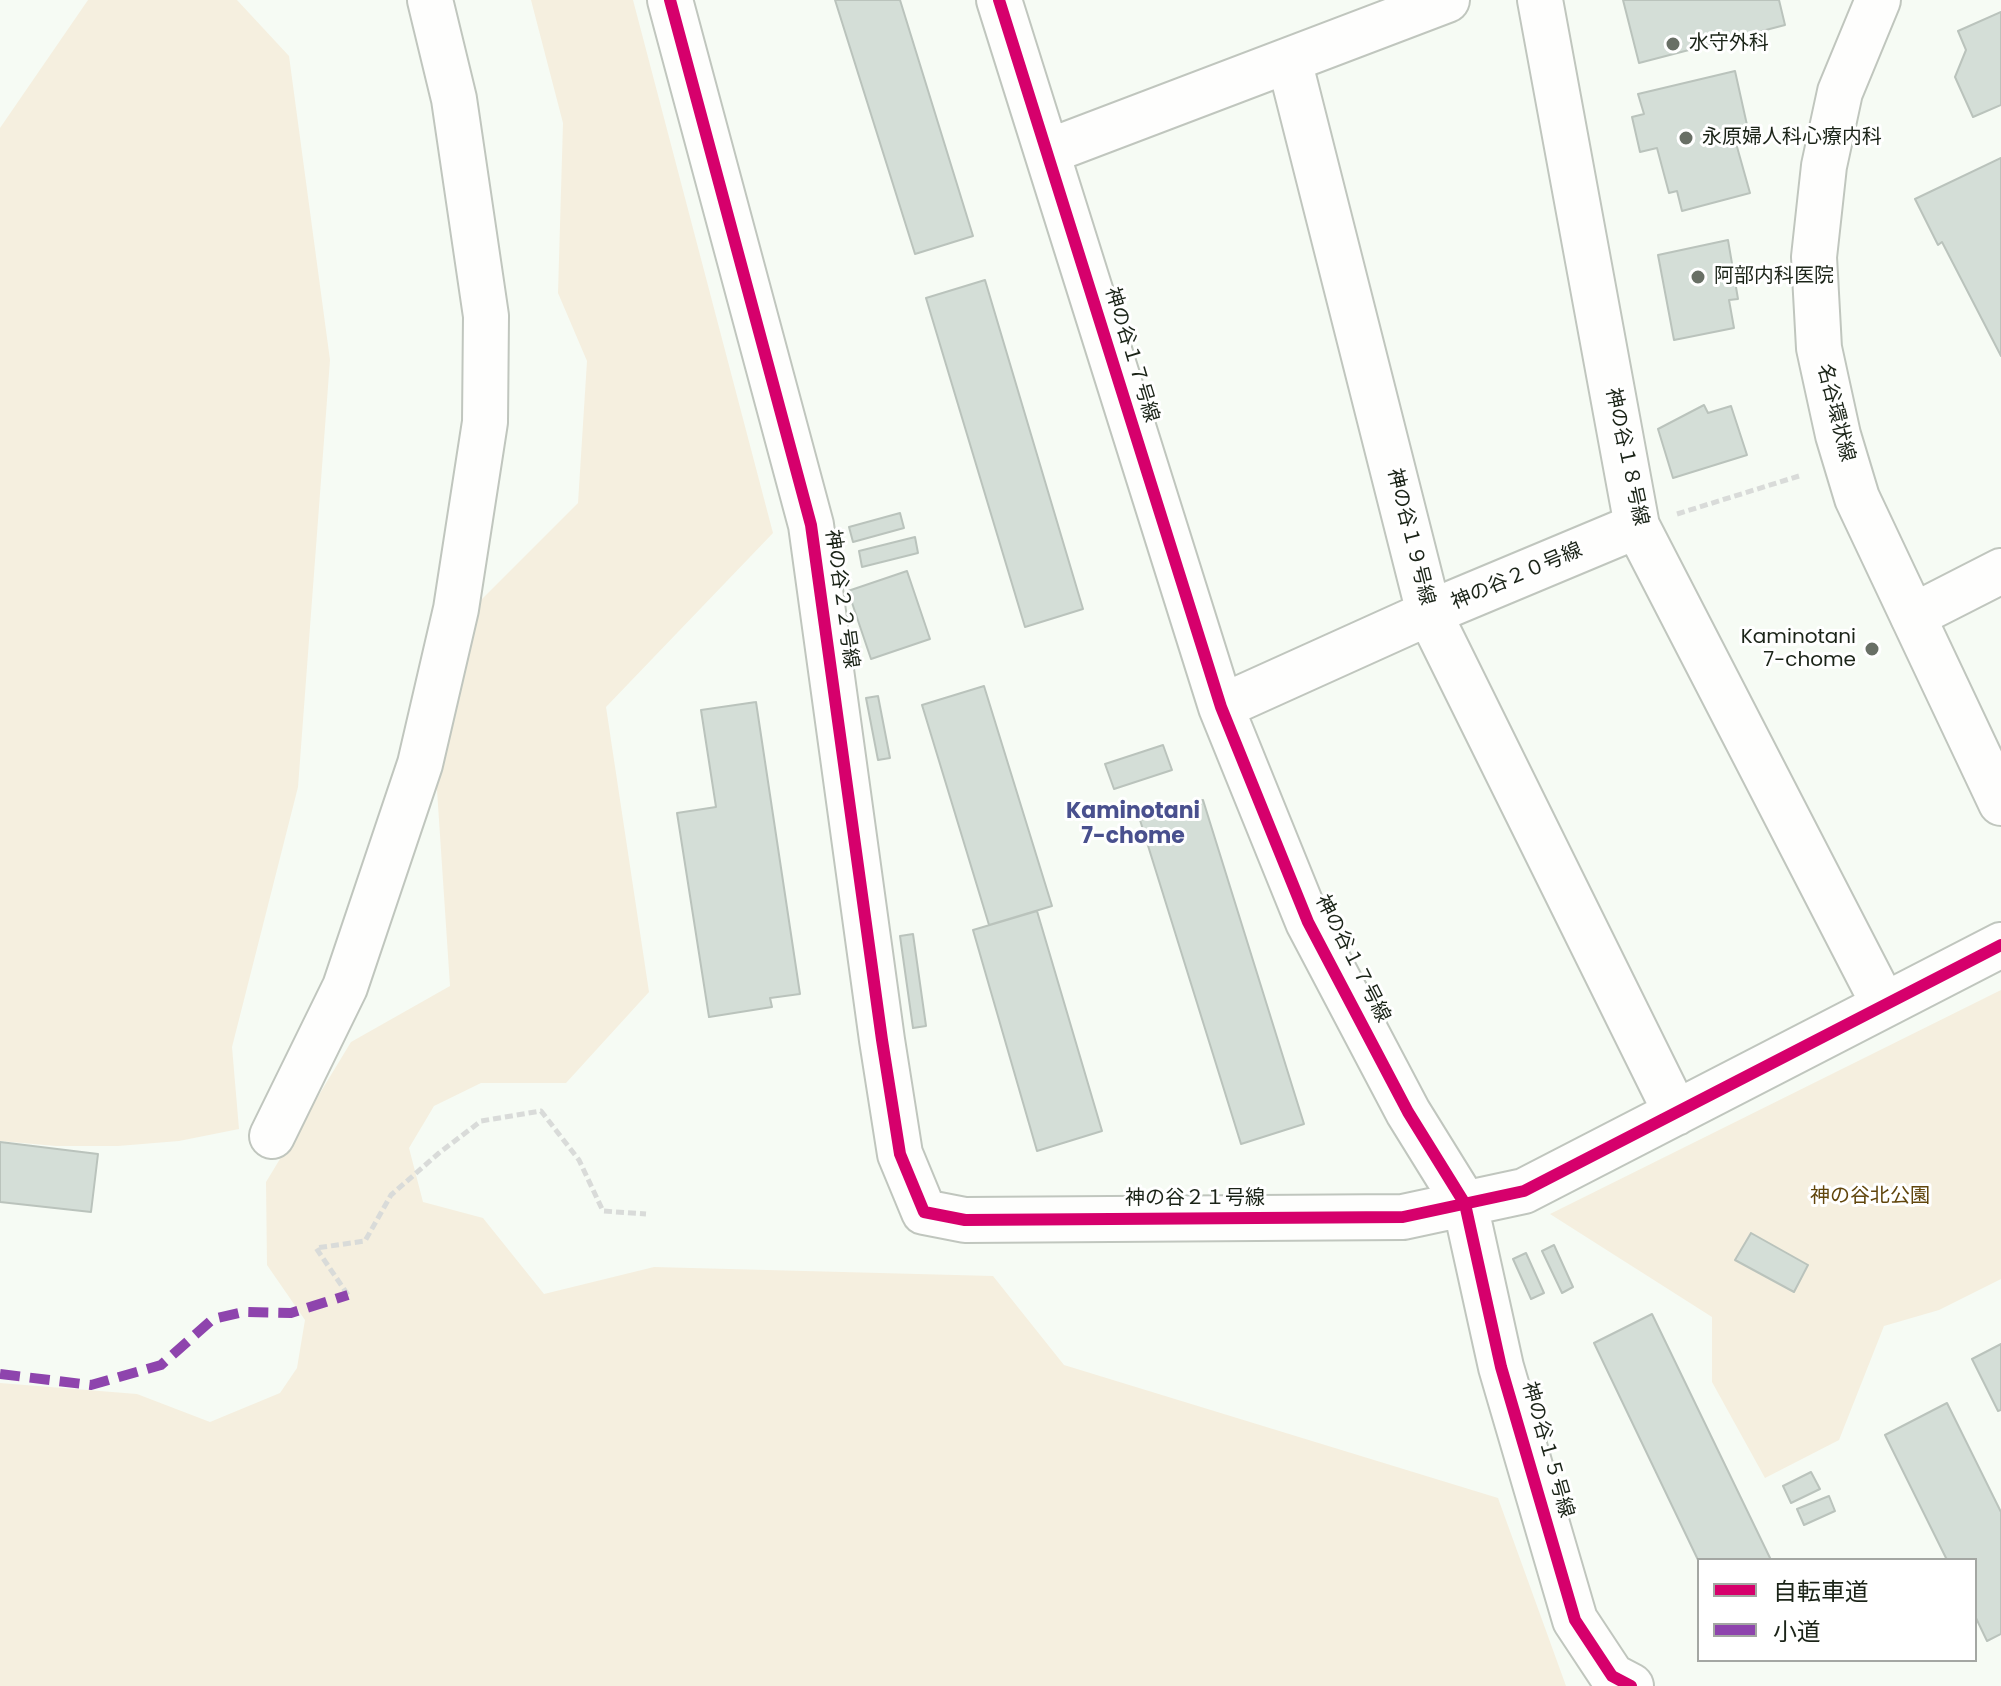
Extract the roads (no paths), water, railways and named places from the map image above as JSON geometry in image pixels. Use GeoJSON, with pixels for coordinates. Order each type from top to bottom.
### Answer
{"type":"FeatureCollection","features":[{"type":"Feature","properties":{"kind":"street"},"geometry":{"type":"LineString","coordinates":[[272,1136],[345,987],[420,764],[456,609],[485,422],[486,316],[454,99],[430,0]]}},
{"type":"Feature","properties":{"kind":"street","name":"神の谷２２号線"},"geometry":{"type":"LineString","coordinates":[[670,0],[811,525],[900,1154],[924,1212]]}},
{"type":"Feature","properties":{"kind":"street","name":"神の谷１７号線"},"geometry":{"type":"LineString","coordinates":[[999,0],[1221,707],[1308,922],[1408,1112],[1465,1204]]}},
{"type":"Feature","properties":{"kind":"street"},"geometry":{"type":"LineString","coordinates":[[1047,152],[1447,0]]}},
{"type":"Feature","properties":{"kind":"street","name":"神の谷１８号線"},"geometry":{"type":"LineString","coordinates":[[1540,0],[1637,526],[1884,1005]]}},
{"type":"Feature","properties":{"kind":"street","name":"名谷環状線"},"geometry":{"type":"LineString","coordinates":[[1878,0],[1840,92],[1824,166],[1814,257],[1819,348],[1838,435],[1857,498],[2001,803]]}},
{"type":"Feature","properties":{"kind":"street","name":"神の谷１９号線"},"geometry":{"type":"LineString","coordinates":[[1289,60],[1429,613],[1676,1113]]}},
{"type":"Feature","properties":{"kind":"street","name":"神の谷２０号線"},"geometry":{"type":"LineString","coordinates":[[1221,707],[1429,613],[1637,526]]}},
{"type":"Feature","properties":{"kind":"street"},"geometry":{"type":"LineString","coordinates":[[1913,616],[2001,571]]}},
{"type":"Feature","properties":{"kind":"street"},"geometry":{"type":"LineString","coordinates":[[1465,1204],[1524,1191],[2001,945]]}},
{"type":"Feature","properties":{"kind":"street","name":"神の谷２１号線"},"geometry":{"type":"LineString","coordinates":[[924,1212],[965,1220],[1355,1218],[1403,1217],[1465,1204]]}},
{"type":"Feature","properties":{"kind":"street","name":"神の谷１５号線"},"geometry":{"type":"LineString","coordinates":[[1465,1204],[1501,1367],[1575,1620],[1612,1676],[1631,1686]]}},
{"type":"Feature","properties":{"kind":"place","name":"水守外科"},"geometry":{"type":"Point","coordinates":[1673,44]}},
{"type":"Feature","properties":{"kind":"place","name":"永原婦人科心療内科"},"geometry":{"type":"Point","coordinates":[1686,138]}},
{"type":"Feature","properties":{"kind":"place","name":"阿部内科医院"},"geometry":{"type":"Point","coordinates":[1698,277]}},
{"type":"Feature","properties":{"kind":"place","name":"Kaminotani 7-chome"},"geometry":{"type":"Point","coordinates":[1872,649]}},
{"type":"Feature","properties":{"kind":"district","name":"Kaminotani 7-chome"},"geometry":{"type":"Point","coordinates":[1133,824]}},
{"type":"Feature","properties":{"kind":"park label","name":"神の谷北公園"},"geometry":{"type":"Point","coordinates":[1870,1197]}}]}
